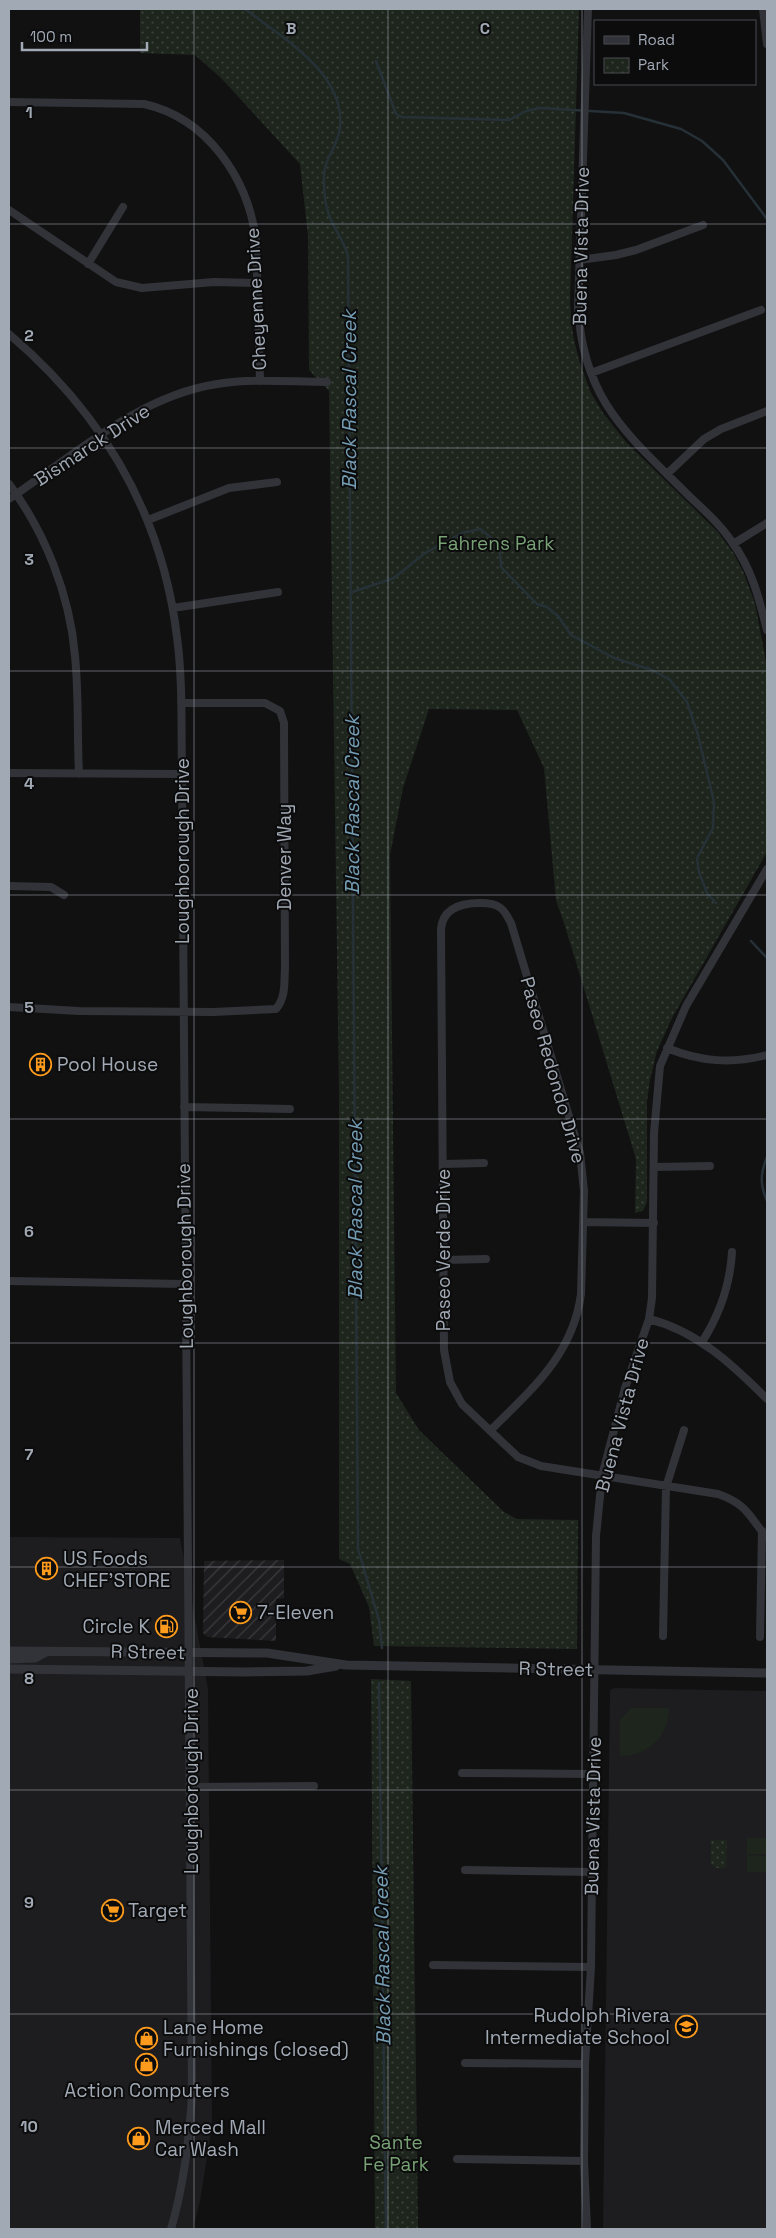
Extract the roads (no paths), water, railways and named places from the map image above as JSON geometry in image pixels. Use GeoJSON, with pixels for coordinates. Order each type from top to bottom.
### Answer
{"type":"FeatureCollection","features":[{"type":"Feature","properties":{"kind":"street","name":"Buena Vista Drive"},"geometry":{"type":"LineString","coordinates":[[588,9],[579,260],[579,328],[584,356],[600,396],[614,418],[634,442],[711,518],[734,544],[754,582],[766,619],[767,630]]}},
{"type":"Feature","properties":{"kind":"street"},"geometry":{"type":"LineString","coordinates":[[763,9],[767,44]]}},
{"type":"Feature","properties":{"kind":"street","name":"Cheyenne Drive"},"geometry":{"type":"LineString","coordinates":[[9,102],[144,104],[163,108],[186,120],[214,146],[244,192],[253,222],[256,240],[260,381]]}},
{"type":"Feature","properties":{"kind":"street"},"geometry":{"type":"LineString","coordinates":[[88,264],[123,207]]}},
{"type":"Feature","properties":{"kind":"street"},"geometry":{"type":"LineString","coordinates":[[9,210],[116,282],[142,288],[214,282],[256,283]]}},
{"type":"Feature","properties":{"kind":"street"},"geometry":{"type":"LineString","coordinates":[[579,260],[616,255],[703,225]]}},
{"type":"Feature","properties":{"kind":"street"},"geometry":{"type":"LineString","coordinates":[[591,374],[761,310]]}},
{"type":"Feature","properties":{"kind":"street","name":"Loughborough Drive"},"geometry":{"type":"LineString","coordinates":[[9,334],[62,383],[102,435],[129,480],[148,520],[160,557],[178,638],[182,774],[192,2096],[188,2153],[181,2195],[171,2229]]}},
{"type":"Feature","properties":{"kind":"street","name":"Bismarck Drive"},"geometry":{"type":"LineString","coordinates":[[9,500],[102,435],[148,408],[182,394],[216,384],[260,381],[327,382]]}},
{"type":"Feature","properties":{"kind":"street"},"geometry":{"type":"LineString","coordinates":[[667,474],[704,439],[737,422],[767,411]]}},
{"type":"Feature","properties":{"kind":"street"},"geometry":{"type":"LineString","coordinates":[[148,520],[229,488],[277,482]]}},
{"type":"Feature","properties":{"kind":"street"},"geometry":{"type":"LineString","coordinates":[[9,484],[37,528],[49,554],[69,620],[76,664],[79,774]]}},
{"type":"Feature","properties":{"kind":"street"},"geometry":{"type":"LineString","coordinates":[[734,544],[767,522]]}},
{"type":"Feature","properties":{"kind":"street"},"geometry":{"type":"LineString","coordinates":[[172,608],[278,592]]}},
{"type":"Feature","properties":{"kind":"street","name":"Denver Way"},"geometry":{"type":"LineString","coordinates":[[181,704],[265,704],[273,706],[280,711],[284,732],[285,968],[284,994],[281,1003],[276,1009],[261,1011],[183,1011]]}},
{"type":"Feature","properties":{"kind":"street"},"geometry":{"type":"LineString","coordinates":[[9,773],[182,774]]}},
{"type":"Feature","properties":{"kind":"street","name":"Buena Vista Drive"},"geometry":{"type":"LineString","coordinates":[[587,2229],[584,2161],[585,2064],[592,1872],[596,1536],[602,1476],[625,1388],[649,1319],[652,1298],[654,1166],[660,1066],[686,1006],[767,869]]}},
{"type":"Feature","properties":{"kind":"street"},"geometry":{"type":"LineString","coordinates":[[759,884],[767,889]]}},
{"type":"Feature","properties":{"kind":"street"},"geometry":{"type":"LineString","coordinates":[[9,886],[51,887],[64,895]]}},
{"type":"Feature","properties":{"kind":"street","name":"Paseo Redondo Drive"},"geometry":{"type":"LineString","coordinates":[[441,929],[443,919],[450,911],[467,903],[496,905],[502,909],[511,923],[580,1153],[584,1191],[582,1294],[570,1338],[533,1389],[490,1431]]}},
{"type":"Feature","properties":{"kind":"street","name":"Paseo Verde Drive"},"geometry":{"type":"LineString","coordinates":[[441,929],[444,1350],[450,1382],[462,1404],[518,1456],[541,1466],[718,1494],[729,1498],[749,1512],[767,1538]]}},
{"type":"Feature","properties":{"kind":"street"},"geometry":{"type":"LineString","coordinates":[[9,1007],[48,1010],[183,1011]]}},
{"type":"Feature","properties":{"kind":"street"},"geometry":{"type":"LineString","coordinates":[[667,1048],[691,1057],[729,1062],[767,1055]]}},
{"type":"Feature","properties":{"kind":"street"},"geometry":{"type":"LineString","coordinates":[[184,1107],[290,1109]]}},
{"type":"Feature","properties":{"kind":"street"},"geometry":{"type":"LineString","coordinates":[[443,1164],[484,1163]]}},
{"type":"Feature","properties":{"kind":"street"},"geometry":{"type":"LineString","coordinates":[[654,1166],[710,1166]]}},
{"type":"Feature","properties":{"kind":"street"},"geometry":{"type":"LineString","coordinates":[[583,1222],[654,1224]]}},
{"type":"Feature","properties":{"kind":"street"},"geometry":{"type":"LineString","coordinates":[[702,1342],[716,1318],[724,1299],[729,1280],[732,1252]]}},
{"type":"Feature","properties":{"kind":"street"},"geometry":{"type":"LineString","coordinates":[[444,1260],[486,1259]]}},
{"type":"Feature","properties":{"kind":"street"},"geometry":{"type":"LineString","coordinates":[[9,1281],[185,1284]]}},
{"type":"Feature","properties":{"kind":"street"},"geometry":{"type":"LineString","coordinates":[[649,1319],[683,1330],[702,1342],[767,1399]]}},
{"type":"Feature","properties":{"kind":"street"},"geometry":{"type":"LineString","coordinates":[[663,1636],[666,1487],[684,1430]]}},
{"type":"Feature","properties":{"kind":"street"},"geometry":{"type":"LineString","coordinates":[[760,1637],[762,1531]]}},
{"type":"Feature","properties":{"kind":"street","name":"R Street"},"geometry":{"type":"LineString","coordinates":[[9,1651],[268,1654],[346,1665],[767,1673]]}},
{"type":"Feature","properties":{"kind":"street"},"geometry":{"type":"LineString","coordinates":[[9,1659],[35,1658],[48,1651]]}},
{"type":"Feature","properties":{"kind":"street","name":"R Street"},"geometry":{"type":"LineString","coordinates":[[9,1669],[190,1672],[307,1671],[346,1665]]}},
{"type":"Feature","properties":{"kind":"street"},"geometry":{"type":"LineString","coordinates":[[462,1773],[594,1774]]}},
{"type":"Feature","properties":{"kind":"street"},"geometry":{"type":"LineString","coordinates":[[190,1787],[314,1786]]}},
{"type":"Feature","properties":{"kind":"street"},"geometry":{"type":"LineString","coordinates":[[465,1870],[592,1872]]}},
{"type":"Feature","properties":{"kind":"street"},"geometry":{"type":"LineString","coordinates":[[433,1965],[590,1967]]}},
{"type":"Feature","properties":{"kind":"street"},"geometry":{"type":"LineString","coordinates":[[465,2063],[585,2064]]}},
{"type":"Feature","properties":{"kind":"street"},"geometry":{"type":"LineString","coordinates":[[457,2158],[584,2161]]}},
{"type":"Feature","properties":{"kind":"waterway","name":"Black Rascal Creek"},"geometry":{"type":"LineString","coordinates":[[245,9],[309,59],[333,90],[339,108],[339,135],[325,167],[324,185],[325,198],[331,220],[348,256],[358,1549],[379,1620],[382,1648]]}},
{"type":"Feature","properties":{"kind":"waterway"},"geometry":{"type":"LineString","coordinates":[[376,61],[396,114],[402,117],[509,120],[526,111],[540,108],[624,113],[681,129],[702,141],[723,160],[767,219]]}},
{"type":"Feature","properties":{"kind":"waterway"},"geometry":{"type":"LineString","coordinates":[[352,592],[394,578],[425,553],[462,533],[480,529],[497,545],[501,567],[537,604],[547,607],[558,616],[571,635],[614,658],[652,670],[670,680],[687,702],[698,735],[714,802],[713,828],[697,858],[699,872],[707,893],[716,903]]}},
{"type":"Feature","properties":{"kind":"waterway"},"geometry":{"type":"LineString","coordinates":[[751,941],[767,958]]}},
{"type":"Feature","properties":{"kind":"waterway"},"geometry":{"type":"LineString","coordinates":[[767,1157],[762,1179],[767,1201]]}},
{"type":"Feature","properties":{"kind":"waterway","name":"Black Rascal Creek"},"geometry":{"type":"LineString","coordinates":[[379,1683],[386,2229]]}},
{"type":"Feature","properties":{"kind":"place","name":"Pool House"},"geometry":{"type":"Point","coordinates":[41,1064]}},
{"type":"Feature","properties":{"kind":"place","name":"US Foods CHEF'STORE"},"geometry":{"type":"Point","coordinates":[47,1569]}},
{"type":"Feature","properties":{"kind":"place","name":"7-Eleven"},"geometry":{"type":"Point","coordinates":[241,1612]}},
{"type":"Feature","properties":{"kind":"place","name":"Circle K"},"geometry":{"type":"Point","coordinates":[166,1626]}},
{"type":"Feature","properties":{"kind":"place","name":"Target"},"geometry":{"type":"Point","coordinates":[112,1910]}},
{"type":"Feature","properties":{"kind":"place","name":"Rudolph Rivera Intermediate School"},"geometry":{"type":"Point","coordinates":[686,2026]}},
{"type":"Feature","properties":{"kind":"place","name":"Lane Home Furnishings (closed)"},"geometry":{"type":"Point","coordinates":[147,2038]}},
{"type":"Feature","properties":{"kind":"place","name":"Action Computers"},"geometry":{"type":"Point","coordinates":[147,2064]}},
{"type":"Feature","properties":{"kind":"place","name":"Merced Mall Car Wash"},"geometry":{"type":"Point","coordinates":[139,2138]}},
{"type":"Feature","properties":{"kind":"park label","name":"Fahrens Park"},"geometry":{"type":"Point","coordinates":[496,543]}},
{"type":"Feature","properties":{"kind":"park label","name":"Sante Fe Park"},"geometry":{"type":"Point","coordinates":[396,2153]}}]}
